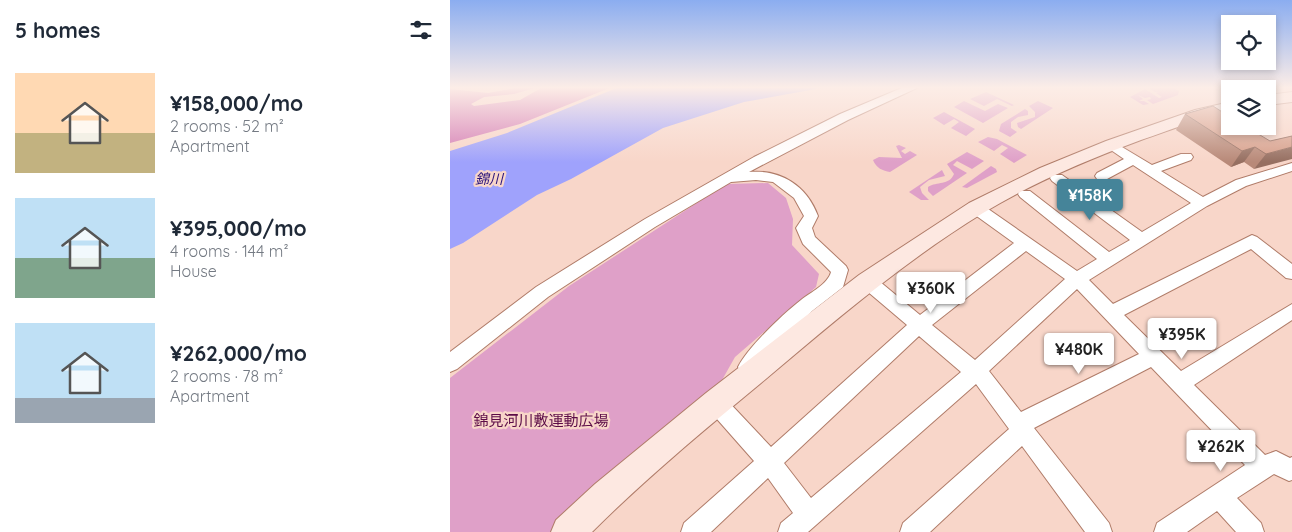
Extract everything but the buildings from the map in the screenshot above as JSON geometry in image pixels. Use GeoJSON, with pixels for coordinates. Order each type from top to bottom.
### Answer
{"type":"FeatureCollection","features":[{"type":"Feature","properties":{"kind":"street"},"geometry":{"type":"LineString","coordinates":[[450,364],[542,292],[650,223],[759,160],[856,112]]}},
{"type":"Feature","properties":{"kind":"street"},"geometry":{"type":"LineString","coordinates":[[568,532],[606,495],[716,402],[867,281],[976,208],[1046,172],[1207,112]]}},
{"type":"Feature","properties":{"kind":"street"},"geometry":{"type":"LineString","coordinates":[[1112,146],[1202,203]]}},
{"type":"Feature","properties":{"kind":"street"},"geometry":{"type":"LineString","coordinates":[[1150,170],[1186,157]]}},
{"type":"Feature","properties":{"kind":"street"},"geometry":{"type":"LineString","coordinates":[[1102,176],[1134,159]]}},
{"type":"Feature","properties":{"kind":"street"},"geometry":{"type":"LineString","coordinates":[[790,532],[976,371],[1077,279],[1202,203],[1242,183],[1287,173]]}},
{"type":"Feature","properties":{"kind":"street"},"geometry":{"type":"LineString","coordinates":[[724,179],[758,175],[769,175],[782,179],[806,200],[811,216],[804,228],[808,240],[840,270],[837,282],[806,306],[752,359],[737,386]]}},
{"type":"Feature","properties":{"kind":"street"},"geometry":{"type":"LineString","coordinates":[[1057,178],[1141,240]]}},
{"type":"Feature","properties":{"kind":"street"},"geometry":{"type":"LineString","coordinates":[[1025,194],[1109,260]]}},
{"type":"Feature","properties":{"kind":"street"},"geometry":{"type":"LineString","coordinates":[[976,208],[1077,279],[1262,466]]}},
{"type":"Feature","properties":{"kind":"street"},"geometry":{"type":"LineString","coordinates":[[1111,313],[1252,241],[1292,273]]}},
{"type":"Feature","properties":{"kind":"street"},"geometry":{"type":"LineString","coordinates":[[694,532],[919,326],[1024,243]]}},
{"type":"Feature","properties":{"kind":"street"},"geometry":{"type":"LineString","coordinates":[[867,281],[919,326],[976,371],[1100,532]]}},
{"type":"Feature","properties":{"kind":"street"},"geometry":{"type":"LineString","coordinates":[[1180,382],[1292,311]]}},
{"type":"Feature","properties":{"kind":"street"},"geometry":{"type":"LineString","coordinates":[[912,532],[1021,428],[1154,356]]}},
{"type":"Feature","properties":{"kind":"street"},"geometry":{"type":"LineString","coordinates":[[716,402],[770,462],[809,515]]}},
{"type":"Feature","properties":{"kind":"street"},"geometry":{"type":"LineString","coordinates":[[1166,532],[1262,466],[1276,462],[1289,470],[1292,468]]}},
{"type":"Feature","properties":{"kind":"street"},"geometry":{"type":"LineString","coordinates":[[1219,496],[1252,532]]}},
{"type":"Feature","properties":{"kind":"green space"},"geometry":{"type":"Polygon","coordinates":[[[944,112],[975,129],[966,136],[951,128],[959,122],[954,119],[944,125],[933,118],[944,112]]]}},
{"type":"Feature","properties":{"kind":"green space"},"geometry":{"type":"Polygon","coordinates":[[[963,112],[1002,112],[983,123],[963,112]]]}},
{"type":"Feature","properties":{"kind":"green space"},"geometry":{"type":"Polygon","coordinates":[[[1020,112],[1028,112],[1028,115],[1018,117],[1011,122],[1011,128],[1017,132],[1010,137],[999,131],[1001,124],[1020,112]]]}},
{"type":"Feature","properties":{"kind":"green space"},"geometry":{"type":"Polygon","coordinates":[[[1035,112],[1047,112],[1021,129],[1018,127],[1017,123],[1035,117],[1035,112]]]}},
{"type":"Feature","properties":{"kind":"green space"},"geometry":{"type":"Polygon","coordinates":[[[988,137],[997,139],[1027,155],[1014,163],[1000,154],[1008,148],[1002,145],[994,151],[978,142],[988,137]]]}},
{"type":"Feature","properties":{"kind":"green space"},"geometry":{"type":"Polygon","coordinates":[[[899,145],[906,148],[901,151],[905,154],[910,151],[917,155],[890,172],[882,170],[876,165],[873,160],[879,157],[902,158],[896,146],[899,145]]]}},
{"type":"Feature","properties":{"kind":"green space"},"geometry":{"type":"Polygon","coordinates":[[[967,152],[984,161],[972,169],[957,161],[953,165],[967,173],[933,196],[928,191],[928,187],[946,182],[952,178],[954,174],[947,164],[967,152]]]}},
{"type":"Feature","properties":{"kind":"green space"},"geometry":{"type":"Polygon","coordinates":[[[991,166],[997,172],[967,188],[962,187],[991,166]]]}},
{"type":"Feature","properties":{"kind":"green space"},"geometry":{"type":"Polygon","coordinates":[[[942,170],[945,176],[929,180],[920,187],[922,193],[929,200],[921,200],[909,192],[942,170]]]}},
{"type":"Feature","properties":{"kind":"green space","name":"錦見河川敷運動広場"},"geometry":{"type":"Polygon","coordinates":[[[768,183],[786,198],[793,219],[792,245],[819,274],[816,287],[735,357],[717,389],[551,532],[450,532],[450,378],[569,286],[726,184],[768,183]]]}},
{"type":"Feature","properties":{"kind":"shaded area"},"geometry":{"type":"Polygon","coordinates":[[[450,112],[550,112],[520,124],[450,143],[450,112]]]}},
{"type":"Feature","properties":{"kind":"water","name":"錦川"},"geometry":{"type":"Polygon","coordinates":[[[559,112],[713,112],[663,128],[571,179],[537,195],[463,243],[450,249],[450,151],[507,133],[559,112]]]}}]}
